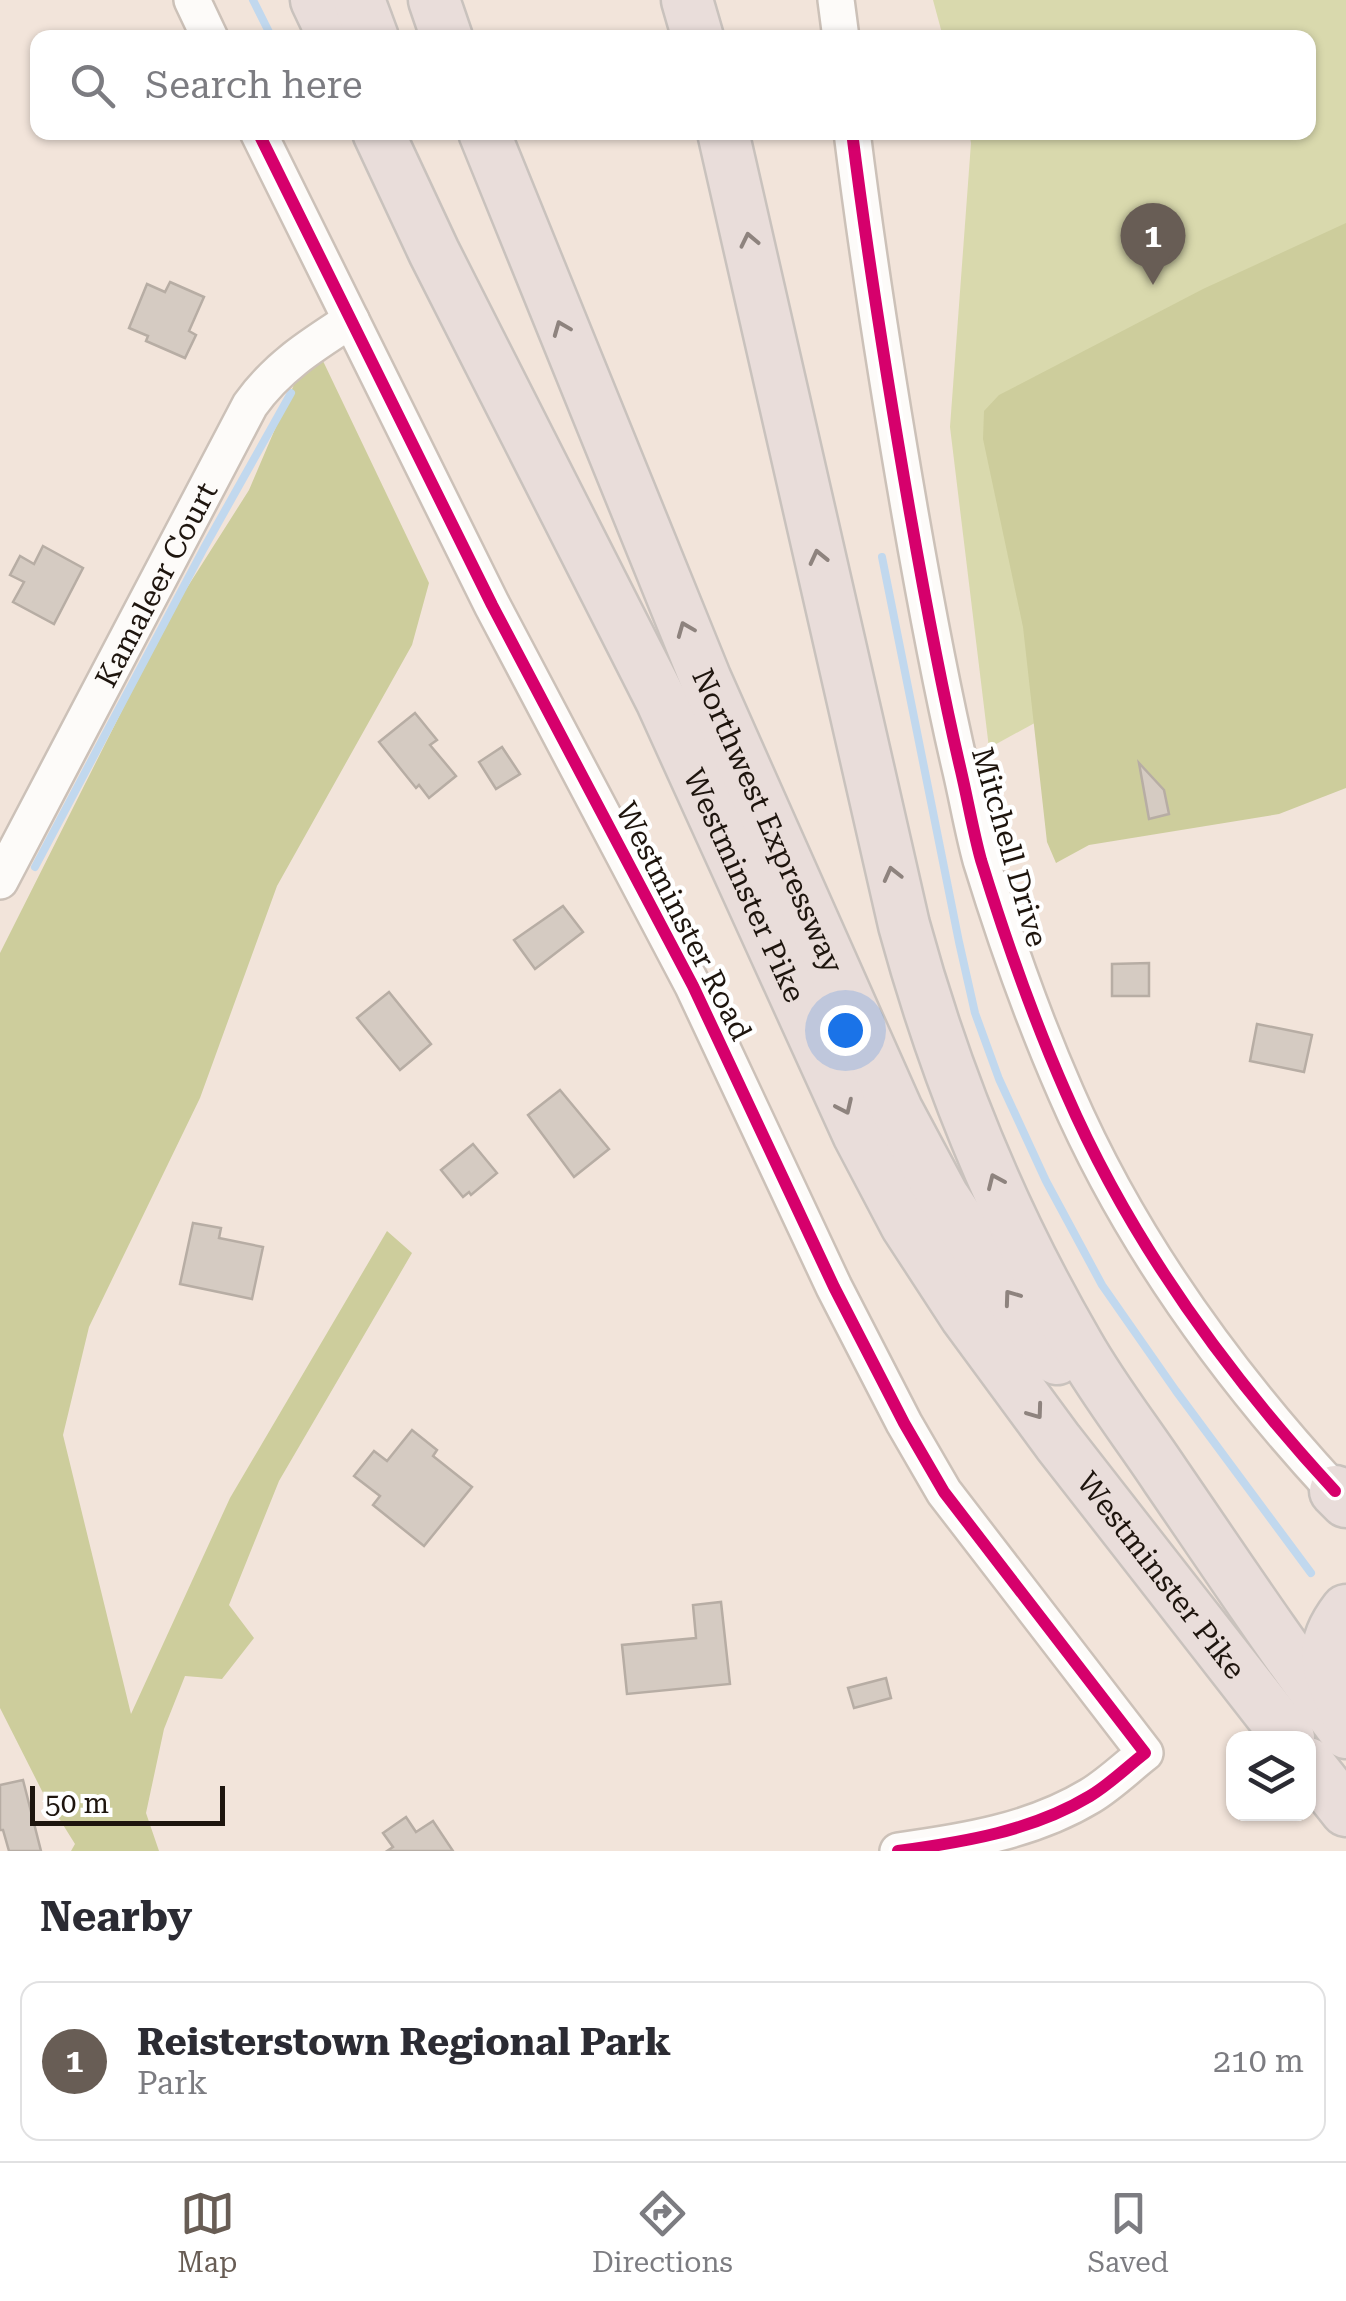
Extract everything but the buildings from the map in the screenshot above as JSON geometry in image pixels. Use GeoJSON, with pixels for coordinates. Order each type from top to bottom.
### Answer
{"type":"FeatureCollection","features":[{"type":"Feature","properties":{"kind":"highway"},"geometry":{"type":"LineString","coordinates":[[316,0],[330,30]]}},
{"type":"Feature","properties":{"kind":"highway"},"geometry":{"type":"LineString","coordinates":[[359,0],[370,30]]}},
{"type":"Feature","properties":{"kind":"highway"},"geometry":{"type":"LineString","coordinates":[[434,0],[444,30]]}},
{"type":"Feature","properties":{"kind":"highway"},"geometry":{"type":"LineString","coordinates":[[687,0],[696,30]]}},
{"type":"Feature","properties":{"kind":"highway","name":"Westminster Pike"},"geometry":{"type":"LineString","coordinates":[[382,140],[434,252],[661,700],[827,1068],[906,1225],[966,1317],[1058,1442],[1284,1731]]}},
{"type":"Feature","properties":{"kind":"highway","name":"Northwest Expressway"},"geometry":{"type":"LineString","coordinates":[[414,140],[577,501],[661,700]]}},
{"type":"Feature","properties":{"kind":"highway","name":"Northwest Expressway"},"geometry":{"type":"LineString","coordinates":[[487,140],[706,680],[897,1110],[944,1196],[1004,1288],[1284,1651]]}},
{"type":"Feature","properties":{"kind":"highway","name":"Westminster Pike"},"geometry":{"type":"LineString","coordinates":[[725,140],[904,925],[928,1014],[955,1088],[1029,1254],[1080,1348],[1284,1651],[1346,1733]]}},
{"type":"Feature","properties":{"kind":"highway"},"geometry":{"type":"LineString","coordinates":[[1346,1610],[1330,1633],[1325,1650],[1346,1712]]}},
{"type":"Feature","properties":{"kind":"highway"},"geometry":{"type":"LineString","coordinates":[[1316,1773],[1346,1811]]}},
{"type":"Feature","properties":{"kind":"street"},"geometry":{"type":"LineString","coordinates":[[192,0],[206,30]]}},
{"type":"Feature","properties":{"kind":"street"},"geometry":{"type":"LineString","coordinates":[[836,0],[840,30]]}},
{"type":"Feature","properties":{"kind":"street","name":"Westminster Road"},"geometry":{"type":"LineString","coordinates":[[262,140],[492,605],[692,986],[834,1287],[904,1423],[944,1492],[1145,1753],[1095,1794],[1064,1811],[1004,1831],[898,1851]]}},
{"type":"Feature","properties":{"kind":"street","name":"Mitchell Drive"},"geometry":{"type":"LineString","coordinates":[[853,140],[868,261],[920,574],[946,710],[981,859],[1000,913],[1066,1095],[1108,1180],[1152,1256],[1254,1400],[1340,1497]]}},
{"type":"Feature","properties":{"kind":"street","name":"Kamaleer Court"},"geometry":{"type":"LineString","coordinates":[[0,881],[250,405],[286,364],[351,320]]}},
{"type":"Feature","properties":{"kind":"green space"},"geometry":{"type":"Polygon","coordinates":[[[933,0],[1346,0],[1346,552],[989,748],[950,427],[970,140],[1316,140],[1316,30],[941,30],[933,0]]]}},
{"type":"Feature","properties":{"kind":"green space"},"geometry":{"type":"Polygon","coordinates":[[[1346,223],[1346,788],[1279,814],[1089,845],[1056,863],[1047,842],[1023,627],[983,439],[984,411],[999,395],[1203,289],[1346,223]]]}},
{"type":"Feature","properties":{"kind":"green space"},"geometry":{"type":"Polygon","coordinates":[[[313,340],[429,583],[412,645],[277,886],[200,1098],[89,1327],[63,1435],[131,1714],[230,1498],[387,1231],[412,1253],[279,1481],[229,1605],[254,1638],[222,1679],[185,1676],[164,1729],[146,1813],[159,1851],[71,1851],[75,1844],[42,1791],[0,1708],[0,953],[171,613],[249,490],[313,340]]]}},
{"type":"Feature","properties":{"kind":"waterway"},"geometry":{"type":"LineString","coordinates":[[253,0],[268,30]]}},
{"type":"Feature","properties":{"kind":"waterway"},"geometry":{"type":"LineString","coordinates":[[35,867],[291,393]]}},
{"type":"Feature","properties":{"kind":"waterway"},"geometry":{"type":"LineString","coordinates":[[882,557],[959,942],[975,1013],[999,1079],[1046,1181],[1102,1285],[1311,1573]]}},
{"type":"Feature","properties":{"kind":"cycle path"},"geometry":{"type":"LineString","coordinates":[[262,140],[492,605],[693,986],[834,1287],[904,1423],[944,1492],[1145,1753],[1097,1791],[1045,1818],[972,1839],[898,1851]]}},
{"type":"Feature","properties":{"kind":"cycle path"},"geometry":{"type":"LineString","coordinates":[[853,140],[886,370],[940,675],[981,860],[1020,978],[1091,1148],[1150,1253],[1256,1400],[1335,1491]]}},
{"type":"Feature","properties":{"kind":"place","name":"Reisterstown Regional Park"},"geometry":{"type":"Point","coordinates":[1153,285]}}]}
